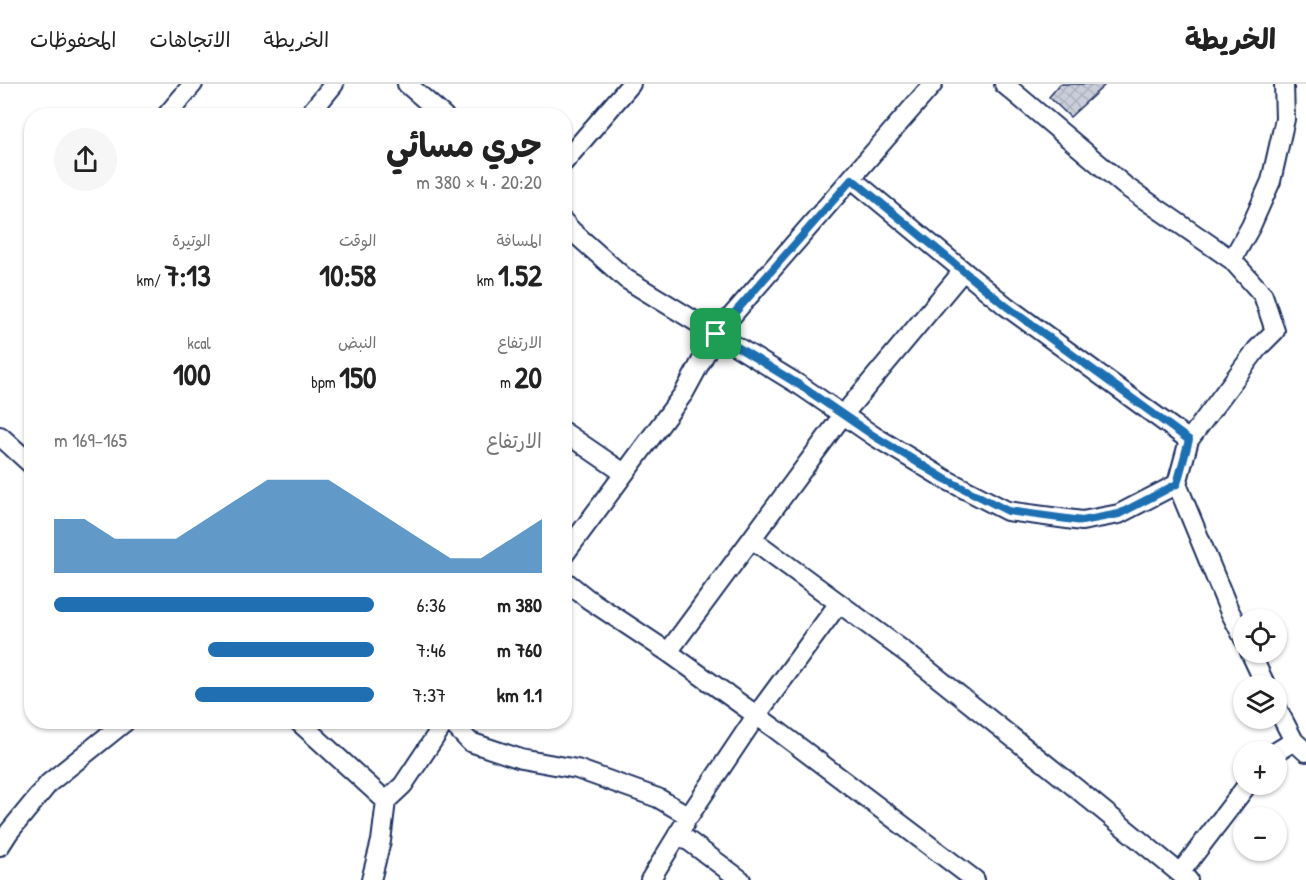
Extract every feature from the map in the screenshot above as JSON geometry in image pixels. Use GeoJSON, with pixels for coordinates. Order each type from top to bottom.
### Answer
{"type":"FeatureCollection","features":[{"type":"Feature","properties":{"kind":"street"},"geometry":{"type":"LineString","coordinates":[[173,108],[193,84]]}},
{"type":"Feature","properties":{"kind":"street"},"geometry":{"type":"LineString","coordinates":[[314,108],[334,84]]}},
{"type":"Feature","properties":{"kind":"street"},"geometry":{"type":"LineString","coordinates":[[407,84],[435,108]]}},
{"type":"Feature","properties":{"kind":"street"},"geometry":{"type":"LineString","coordinates":[[572,153],[631,84]]}},
{"type":"Feature","properties":{"kind":"street"},"geometry":{"type":"LineString","coordinates":[[572,544],[684,393],[716,334],[933,84]]}},
{"type":"Feature","properties":{"kind":"street"},"geometry":{"type":"LineString","coordinates":[[1004,84],[1125,186],[1232,260],[1263,295],[1275,332],[1257,349],[1189,440],[1177,484],[1233,618]]}},
{"type":"Feature","properties":{"kind":"street"},"geometry":{"type":"LineString","coordinates":[[1232,260],[1251,226],[1271,181],[1285,119],[1284,84]]}},
{"type":"Feature","properties":{"kind":"street"},"geometry":{"type":"LineString","coordinates":[[852,179],[1006,306],[1189,440]]}},
{"type":"Feature","properties":{"kind":"street"},"geometry":{"type":"LineString","coordinates":[[572,231],[626,279],[801,386],[874,436],[945,479],[1008,511],[1082,521],[1119,514],[1177,484]]}},
{"type":"Feature","properties":{"kind":"street"},"geometry":{"type":"LineString","coordinates":[[668,652],[843,415],[963,271]]}},
{"type":"Feature","properties":{"kind":"street"},"geometry":{"type":"LineString","coordinates":[[0,436],[24,458]]}},
{"type":"Feature","properties":{"kind":"street"},"geometry":{"type":"LineString","coordinates":[[572,437],[624,473]]}},
{"type":"Feature","properties":{"kind":"street"},"geometry":{"type":"LineString","coordinates":[[752,538],[934,675],[1184,876],[1240,795]]}},
{"type":"Feature","properties":{"kind":"street"},"geometry":{"type":"LineString","coordinates":[[572,586],[756,716],[975,880]]}},
{"type":"Feature","properties":{"kind":"street"},"geometry":{"type":"LineString","coordinates":[[650,880],[678,833],[756,716],[838,603]]}},
{"type":"Feature","properties":{"kind":"street"},"geometry":{"type":"LineString","coordinates":[[1287,725],[1300,747]]}},
{"type":"Feature","properties":{"kind":"street"},"geometry":{"type":"LineString","coordinates":[[0,846],[49,783],[115,729]]}},
{"type":"Feature","properties":{"kind":"street"},"geometry":{"type":"LineString","coordinates":[[307,729],[386,801]]}},
{"type":"Feature","properties":{"kind":"street"},"geometry":{"type":"LineString","coordinates":[[371,880],[381,841],[386,801],[403,785],[440,729]]}},
{"type":"Feature","properties":{"kind":"street"},"geometry":{"type":"LineString","coordinates":[[458,729],[470,742],[521,759],[577,769],[658,798],[689,816]]}},
{"type":"Feature","properties":{"kind":"street"},"geometry":{"type":"LineString","coordinates":[[678,833],[741,880]]}},
{"type":"Feature","properties":{"kind":"building"},"geometry":{"type":"Polygon","coordinates":[[[1060,84],[1106,84],[1070,117],[1049,97],[1060,84]]]}},
{"type":"Feature","properties":{"kind":"route"},"geometry":{"type":"LineString","coordinates":[[852,179],[1006,306],[1189,440],[1177,484],[1119,514],[1082,521],[1008,511],[945,479],[874,436],[801,386],[716,334],[852,179]]}}]}
